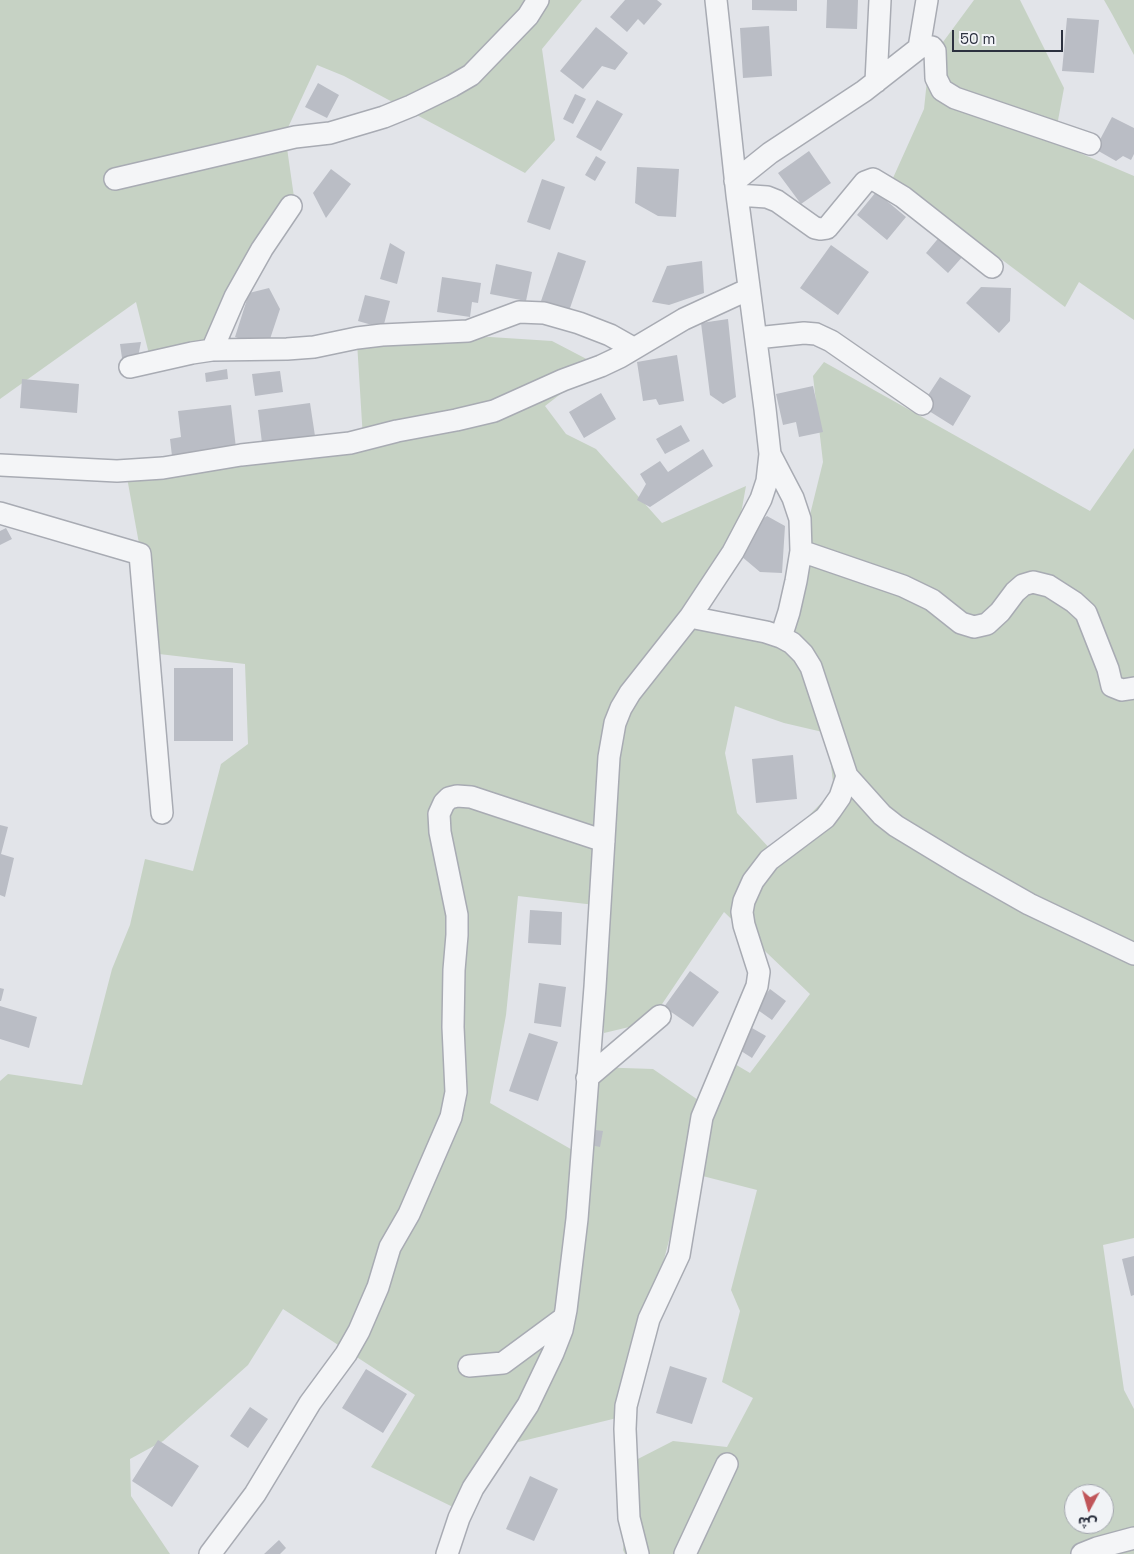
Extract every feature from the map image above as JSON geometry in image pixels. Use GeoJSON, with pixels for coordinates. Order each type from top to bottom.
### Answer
{"type":"FeatureCollection","features":[{"type":"Feature","properties":{"kind":"street"},"geometry":{"type":"LineString","coordinates":[[115,179],[295,137],[330,133],[384,117],[411,106],[471,75],[528,16],[538,0]]}},
{"type":"Feature","properties":{"kind":"street"},"geometry":{"type":"LineString","coordinates":[[447,1554],[459,1518],[473,1488],[532,1396],[553,1353],[564,1318],[572,1274],[577,1220],[609,757],[615,722],[630,693],[690,617],[733,552],[761,499],[767,481],[770,454],[736,188],[716,0]]}},
{"type":"Feature","properties":{"kind":"street"},"geometry":{"type":"LineString","coordinates":[[876,82],[880,0]]}},
{"type":"Feature","properties":{"kind":"street"},"geometry":{"type":"LineString","coordinates":[[919,48],[927,0]]}},
{"type":"Feature","properties":{"kind":"street"},"geometry":{"type":"LineString","coordinates":[[736,188],[770,154],[876,82],[919,48],[926,46],[932,47],[936,51],[936,78],[942,90],[955,98],[1090,144]]}},
{"type":"Feature","properties":{"kind":"street"},"geometry":{"type":"LineString","coordinates":[[736,188],[777,200],[815,228],[820,229],[827,228],[865,182],[873,179],[903,198],[992,267]]}},
{"type":"Feature","properties":{"kind":"street"},"geometry":{"type":"LineString","coordinates":[[212,350],[236,297],[262,248],[291,206]]}},
{"type":"Feature","properties":{"kind":"street"},"geometry":{"type":"LineString","coordinates":[[0,465],[117,471],[154,468],[241,455],[350,443],[494,411],[620,357],[684,319],[750,289]]}},
{"type":"Feature","properties":{"kind":"street"},"geometry":{"type":"LineString","coordinates":[[130,367],[212,350],[314,347],[382,335],[468,331],[519,312],[544,313],[579,323],[610,335],[633,348]]}},
{"type":"Feature","properties":{"kind":"street"},"geometry":{"type":"LineString","coordinates":[[756,338],[804,333],[816,334],[831,341],[922,404]]}},
{"type":"Feature","properties":{"kind":"street"},"geometry":{"type":"LineString","coordinates":[[770,454],[793,498],[800,519],[801,551],[791,604],[781,637]]}},
{"type":"Feature","properties":{"kind":"street"},"geometry":{"type":"LineString","coordinates":[[0,513],[140,554],[162,813]]}},
{"type":"Feature","properties":{"kind":"street"},"geometry":{"type":"LineString","coordinates":[[801,551],[903,586],[932,600],[961,623],[974,627],[987,624],[1023,585],[1033,582],[1049,586],[1074,602],[1086,613],[1108,669],[1112,686],[1122,690],[1134,688]]}},
{"type":"Feature","properties":{"kind":"street"},"geometry":{"type":"LineString","coordinates":[[690,617],[766,632],[792,643],[803,654],[811,667],[847,776],[868,801],[896,826],[1029,904],[1134,954]]}},
{"type":"Feature","properties":{"kind":"street"},"geometry":{"type":"LineString","coordinates":[[638,1554],[628,1518],[626,1406],[649,1319],[679,1256],[702,1118],[757,986],[759,972],[744,925],[742,912],[744,901],[753,880],[769,860],[825,818],[840,797],[847,776]]}},
{"type":"Feature","properties":{"kind":"street"},"geometry":{"type":"LineString","coordinates":[[210,1554],[255,1494],[310,1403],[346,1354],[378,1287],[390,1248],[409,1214],[451,1116],[456,1092],[453,1027],[457,915],[440,832],[439,814],[444,803],[449,798],[457,796],[471,797],[604,841]]}},
{"type":"Feature","properties":{"kind":"street"},"geometry":{"type":"LineString","coordinates":[[587,1078],[660,1016]]}},
{"type":"Feature","properties":{"kind":"street"},"geometry":{"type":"LineString","coordinates":[[469,1366],[503,1363],[564,1318]]}},
{"type":"Feature","properties":{"kind":"street"},"geometry":{"type":"LineString","coordinates":[[685,1554],[727,1464]]}},
{"type":"Feature","properties":{"kind":"street"},"geometry":{"type":"LineString","coordinates":[[1082,1554],[1134,1538]]}},
{"type":"Feature","properties":{"kind":"green space"},"geometry":{"type":"Polygon","coordinates":[[[0,0],[582,0],[542,49],[555,140],[525,173],[344,76],[317,65],[285,134],[295,204],[212,360],[150,358],[136,302],[0,399],[0,0]]]}},
{"type":"Feature","properties":{"kind":"green space"},"geometry":{"type":"Polygon","coordinates":[[[974,0],[1020,0],[1064,88],[1054,142],[1134,176],[1134,320],[1079,282],[1065,307],[893,178],[924,109],[929,61],[974,0]]]}},
{"type":"Feature","properties":{"kind":"green space"},"geometry":{"type":"Polygon","coordinates":[[[1104,0],[1134,0],[1134,55],[1112,14],[1104,0]]]}},
{"type":"Feature","properties":{"kind":"green space"},"geometry":{"type":"Polygon","coordinates":[[[490,337],[552,341],[598,365],[545,406],[566,434],[596,449],[662,523],[746,486],[734,552],[697,614],[781,632],[823,462],[813,376],[824,362],[1090,511],[1134,448],[1134,1238],[1103,1245],[1124,1390],[1134,1409],[1134,1554],[625,1554],[623,1550],[632,1462],[673,1441],[727,1447],[753,1398],[722,1382],[740,1311],[731,1290],[757,1190],[687,1172],[657,1286],[617,1418],[506,1445],[455,1508],[371,1467],[415,1395],[283,1309],[248,1365],[163,1441],[130,1459],[131,1496],[170,1554],[0,1554],[0,1081],[8,1074],[82,1085],[112,969],[130,925],[145,859],[193,871],[221,764],[248,744],[245,664],[159,654],[126,472],[190,475],[363,439],[357,342],[490,337]],[[735,706],[725,753],[737,813],[773,852],[834,790],[827,733],[784,723],[735,706]],[[518,896],[506,1015],[490,1103],[583,1156],[593,1067],[653,1069],[701,1102],[728,1060],[750,1073],[810,994],[724,912],[650,1022],[604,1033],[595,905],[518,896]]]}},
{"type":"Feature","properties":{"kind":"building"},"geometry":{"type":"Polygon","coordinates":[[[625,0],[657,0],[662,4],[644,25],[638,19],[627,32],[610,17],[625,0]]]}},
{"type":"Feature","properties":{"kind":"building"},"geometry":{"type":"Polygon","coordinates":[[[752,0],[797,0],[797,11],[752,10],[752,0]]]}},
{"type":"Feature","properties":{"kind":"building"},"geometry":{"type":"Polygon","coordinates":[[[827,0],[858,0],[857,29],[826,28],[827,0]]]}},
{"type":"Feature","properties":{"kind":"building"},"geometry":{"type":"Polygon","coordinates":[[[1067,18],[1099,20],[1094,73],[1062,71],[1067,18]]]}},
{"type":"Feature","properties":{"kind":"building"},"geometry":{"type":"Polygon","coordinates":[[[769,26],[772,76],[743,78],[740,28],[769,26]]]}},
{"type":"Feature","properties":{"kind":"building"},"geometry":{"type":"Polygon","coordinates":[[[596,27],[628,53],[615,70],[602,66],[583,89],[560,71],[596,27]]]}},
{"type":"Feature","properties":{"kind":"building"},"geometry":{"type":"Polygon","coordinates":[[[318,83],[339,95],[327,118],[305,107],[318,83]]]}},
{"type":"Feature","properties":{"kind":"building"},"geometry":{"type":"Polygon","coordinates":[[[575,94],[586,99],[573,124],[563,119],[575,94]]]}},
{"type":"Feature","properties":{"kind":"building"},"geometry":{"type":"Polygon","coordinates":[[[597,100],[623,114],[601,151],[576,137],[597,100]]]}},
{"type":"Feature","properties":{"kind":"building"},"geometry":{"type":"Polygon","coordinates":[[[1112,117],[1134,128],[1134,154],[1131,160],[1123,156],[1116,161],[1095,149],[1112,117]]]}},
{"type":"Feature","properties":{"kind":"building"},"geometry":{"type":"Polygon","coordinates":[[[809,151],[831,183],[801,204],[778,173],[809,151]]]}},
{"type":"Feature","properties":{"kind":"building"},"geometry":{"type":"Polygon","coordinates":[[[596,156],[606,162],[595,181],[585,175],[596,156]]]}},
{"type":"Feature","properties":{"kind":"building"},"geometry":{"type":"Polygon","coordinates":[[[637,167],[679,169],[676,217],[658,216],[635,203],[637,167]]]}},
{"type":"Feature","properties":{"kind":"building"},"geometry":{"type":"Polygon","coordinates":[[[331,169],[351,184],[326,218],[313,193],[331,169]]]}},
{"type":"Feature","properties":{"kind":"building"},"geometry":{"type":"Polygon","coordinates":[[[542,179],[565,187],[550,230],[527,222],[542,179]]]}},
{"type":"Feature","properties":{"kind":"building"},"geometry":{"type":"Polygon","coordinates":[[[876,192],[906,217],[887,240],[857,215],[876,192]]]}},
{"type":"Feature","properties":{"kind":"building"},"geometry":{"type":"Polygon","coordinates":[[[941,235],[964,255],[948,273],[926,253],[941,235]]]}},
{"type":"Feature","properties":{"kind":"building"},"geometry":{"type":"Polygon","coordinates":[[[390,243],[405,252],[397,284],[380,279],[390,243]]]}},
{"type":"Feature","properties":{"kind":"building"},"geometry":{"type":"Polygon","coordinates":[[[831,245],[869,272],[838,315],[800,288],[831,245]]]}},
{"type":"Feature","properties":{"kind":"building"},"geometry":{"type":"Polygon","coordinates":[[[558,252],[586,261],[569,311],[541,301],[558,252]]]}},
{"type":"Feature","properties":{"kind":"building"},"geometry":{"type":"Polygon","coordinates":[[[702,261],[704,293],[669,305],[652,302],[667,266],[702,261]]]}},
{"type":"Feature","properties":{"kind":"building"},"geometry":{"type":"Polygon","coordinates":[[[496,264],[532,272],[526,301],[490,294],[496,264]]]}},
{"type":"Feature","properties":{"kind":"building"},"geometry":{"type":"Polygon","coordinates":[[[442,277],[481,283],[478,303],[472,302],[470,317],[437,312],[442,277]]]}},
{"type":"Feature","properties":{"kind":"building"},"geometry":{"type":"Polygon","coordinates":[[[981,287],[1011,288],[1010,321],[999,333],[966,303],[981,287]]]}},
{"type":"Feature","properties":{"kind":"building"},"geometry":{"type":"Polygon","coordinates":[[[269,288],[280,309],[267,348],[235,337],[249,293],[269,288]]]}},
{"type":"Feature","properties":{"kind":"building"},"geometry":{"type":"Polygon","coordinates":[[[365,295],[390,301],[382,332],[370,332],[372,325],[358,321],[365,295]]]}},
{"type":"Feature","properties":{"kind":"building"},"geometry":{"type":"Polygon","coordinates":[[[728,319],[736,397],[723,404],[710,395],[701,323],[728,319]]]}},
{"type":"Feature","properties":{"kind":"building"},"geometry":{"type":"Polygon","coordinates":[[[141,342],[137,362],[123,365],[120,344],[141,342]]]}},
{"type":"Feature","properties":{"kind":"building"},"geometry":{"type":"Polygon","coordinates":[[[677,355],[684,401],[659,405],[656,399],[643,401],[637,362],[677,355]]]}},
{"type":"Feature","properties":{"kind":"building"},"geometry":{"type":"Polygon","coordinates":[[[227,369],[228,379],[206,382],[205,373],[227,369]]]}},
{"type":"Feature","properties":{"kind":"building"},"geometry":{"type":"Polygon","coordinates":[[[280,371],[283,392],[255,396],[252,374],[280,371]]]}},
{"type":"Feature","properties":{"kind":"building"},"geometry":{"type":"Polygon","coordinates":[[[940,377],[971,396],[953,426],[921,406],[940,377]]]}},
{"type":"Feature","properties":{"kind":"building"},"geometry":{"type":"Polygon","coordinates":[[[22,379],[79,384],[77,413],[20,408],[22,379]]]}},
{"type":"Feature","properties":{"kind":"building"},"geometry":{"type":"Polygon","coordinates":[[[813,386],[823,432],[799,437],[796,422],[783,425],[776,394],[813,386]]]}},
{"type":"Feature","properties":{"kind":"building"},"geometry":{"type":"Polygon","coordinates":[[[601,393],[616,419],[584,438],[569,412],[601,393]]]}},
{"type":"Feature","properties":{"kind":"building"},"geometry":{"type":"Polygon","coordinates":[[[310,403],[315,436],[262,443],[258,410],[310,403]]]}},
{"type":"Feature","properties":{"kind":"building"},"geometry":{"type":"Polygon","coordinates":[[[231,405],[236,448],[172,456],[170,439],[181,437],[178,411],[231,405]]]}},
{"type":"Feature","properties":{"kind":"building"},"geometry":{"type":"Polygon","coordinates":[[[681,425],[690,441],[665,454],[656,439],[681,425]]]}},
{"type":"Feature","properties":{"kind":"building"},"geometry":{"type":"Polygon","coordinates":[[[703,449],[713,466],[650,507],[637,500],[646,484],[640,474],[660,461],[668,472],[703,449]]]}},
{"type":"Feature","properties":{"kind":"building"},"geometry":{"type":"Polygon","coordinates":[[[767,516],[785,526],[782,573],[760,572],[741,556],[754,525],[767,516]]]}},
{"type":"Feature","properties":{"kind":"building"},"geometry":{"type":"Polygon","coordinates":[[[6,528],[12,539],[0,545],[0,531],[6,528]]]}},
{"type":"Feature","properties":{"kind":"building"},"geometry":{"type":"Polygon","coordinates":[[[174,668],[233,668],[233,741],[174,741],[174,668]]]}},
{"type":"Feature","properties":{"kind":"building"},"geometry":{"type":"Polygon","coordinates":[[[793,755],[797,799],[756,803],[752,759],[793,755]]]}},
{"type":"Feature","properties":{"kind":"building"},"geometry":{"type":"Polygon","coordinates":[[[0,825],[8,827],[1,854],[14,858],[5,897],[0,895],[0,825]]]}},
{"type":"Feature","properties":{"kind":"building"},"geometry":{"type":"Polygon","coordinates":[[[530,910],[562,912],[561,945],[528,943],[530,910]]]}},
{"type":"Feature","properties":{"kind":"building"},"geometry":{"type":"Polygon","coordinates":[[[690,971],[719,992],[693,1027],[664,1007],[690,971]]]}},
{"type":"Feature","properties":{"kind":"building"},"geometry":{"type":"Polygon","coordinates":[[[539,983],[566,987],[561,1027],[534,1023],[539,983]]]}},
{"type":"Feature","properties":{"kind":"building"},"geometry":{"type":"Polygon","coordinates":[[[0,988],[4,989],[1,1001],[0,1001],[0,988]]]}},
{"type":"Feature","properties":{"kind":"building"},"geometry":{"type":"Polygon","coordinates":[[[770,989],[786,1001],[772,1020],[755,1008],[770,989]]]}},
{"type":"Feature","properties":{"kind":"building"},"geometry":{"type":"Polygon","coordinates":[[[0,1006],[37,1017],[29,1048],[0,1039],[0,1006]]]}},
{"type":"Feature","properties":{"kind":"building"},"geometry":{"type":"Polygon","coordinates":[[[752,1028],[766,1036],[752,1058],[738,1049],[752,1028]]]}},
{"type":"Feature","properties":{"kind":"building"},"geometry":{"type":"Polygon","coordinates":[[[529,1033],[558,1042],[538,1101],[509,1091],[529,1033]]]}},
{"type":"Feature","properties":{"kind":"building"},"geometry":{"type":"Polygon","coordinates":[[[588,1129],[603,1131],[600,1147],[586,1144],[588,1129]]]}},
{"type":"Feature","properties":{"kind":"building"},"geometry":{"type":"Polygon","coordinates":[[[1134,1256],[1134,1295],[1131,1296],[1122,1259],[1134,1256]]]}},
{"type":"Feature","properties":{"kind":"building"},"geometry":{"type":"Polygon","coordinates":[[[670,1366],[707,1378],[692,1424],[656,1413],[670,1366]]]}},
{"type":"Feature","properties":{"kind":"building"},"geometry":{"type":"Polygon","coordinates":[[[366,1369],[407,1394],[383,1433],[342,1408],[366,1369]]]}},
{"type":"Feature","properties":{"kind":"building"},"geometry":{"type":"Polygon","coordinates":[[[250,1407],[268,1419],[248,1448],[230,1436],[250,1407]]]}},
{"type":"Feature","properties":{"kind":"building"},"geometry":{"type":"Polygon","coordinates":[[[158,1440],[199,1466],[172,1507],[132,1481],[158,1440]]]}},
{"type":"Feature","properties":{"kind":"building"},"geometry":{"type":"Polygon","coordinates":[[[530,1476],[558,1489],[534,1541],[506,1529],[530,1476]]]}},
{"type":"Feature","properties":{"kind":"building"},"geometry":{"type":"Polygon","coordinates":[[[279,1540],[286,1548],[280,1554],[264,1554],[279,1540]]]}}]}
